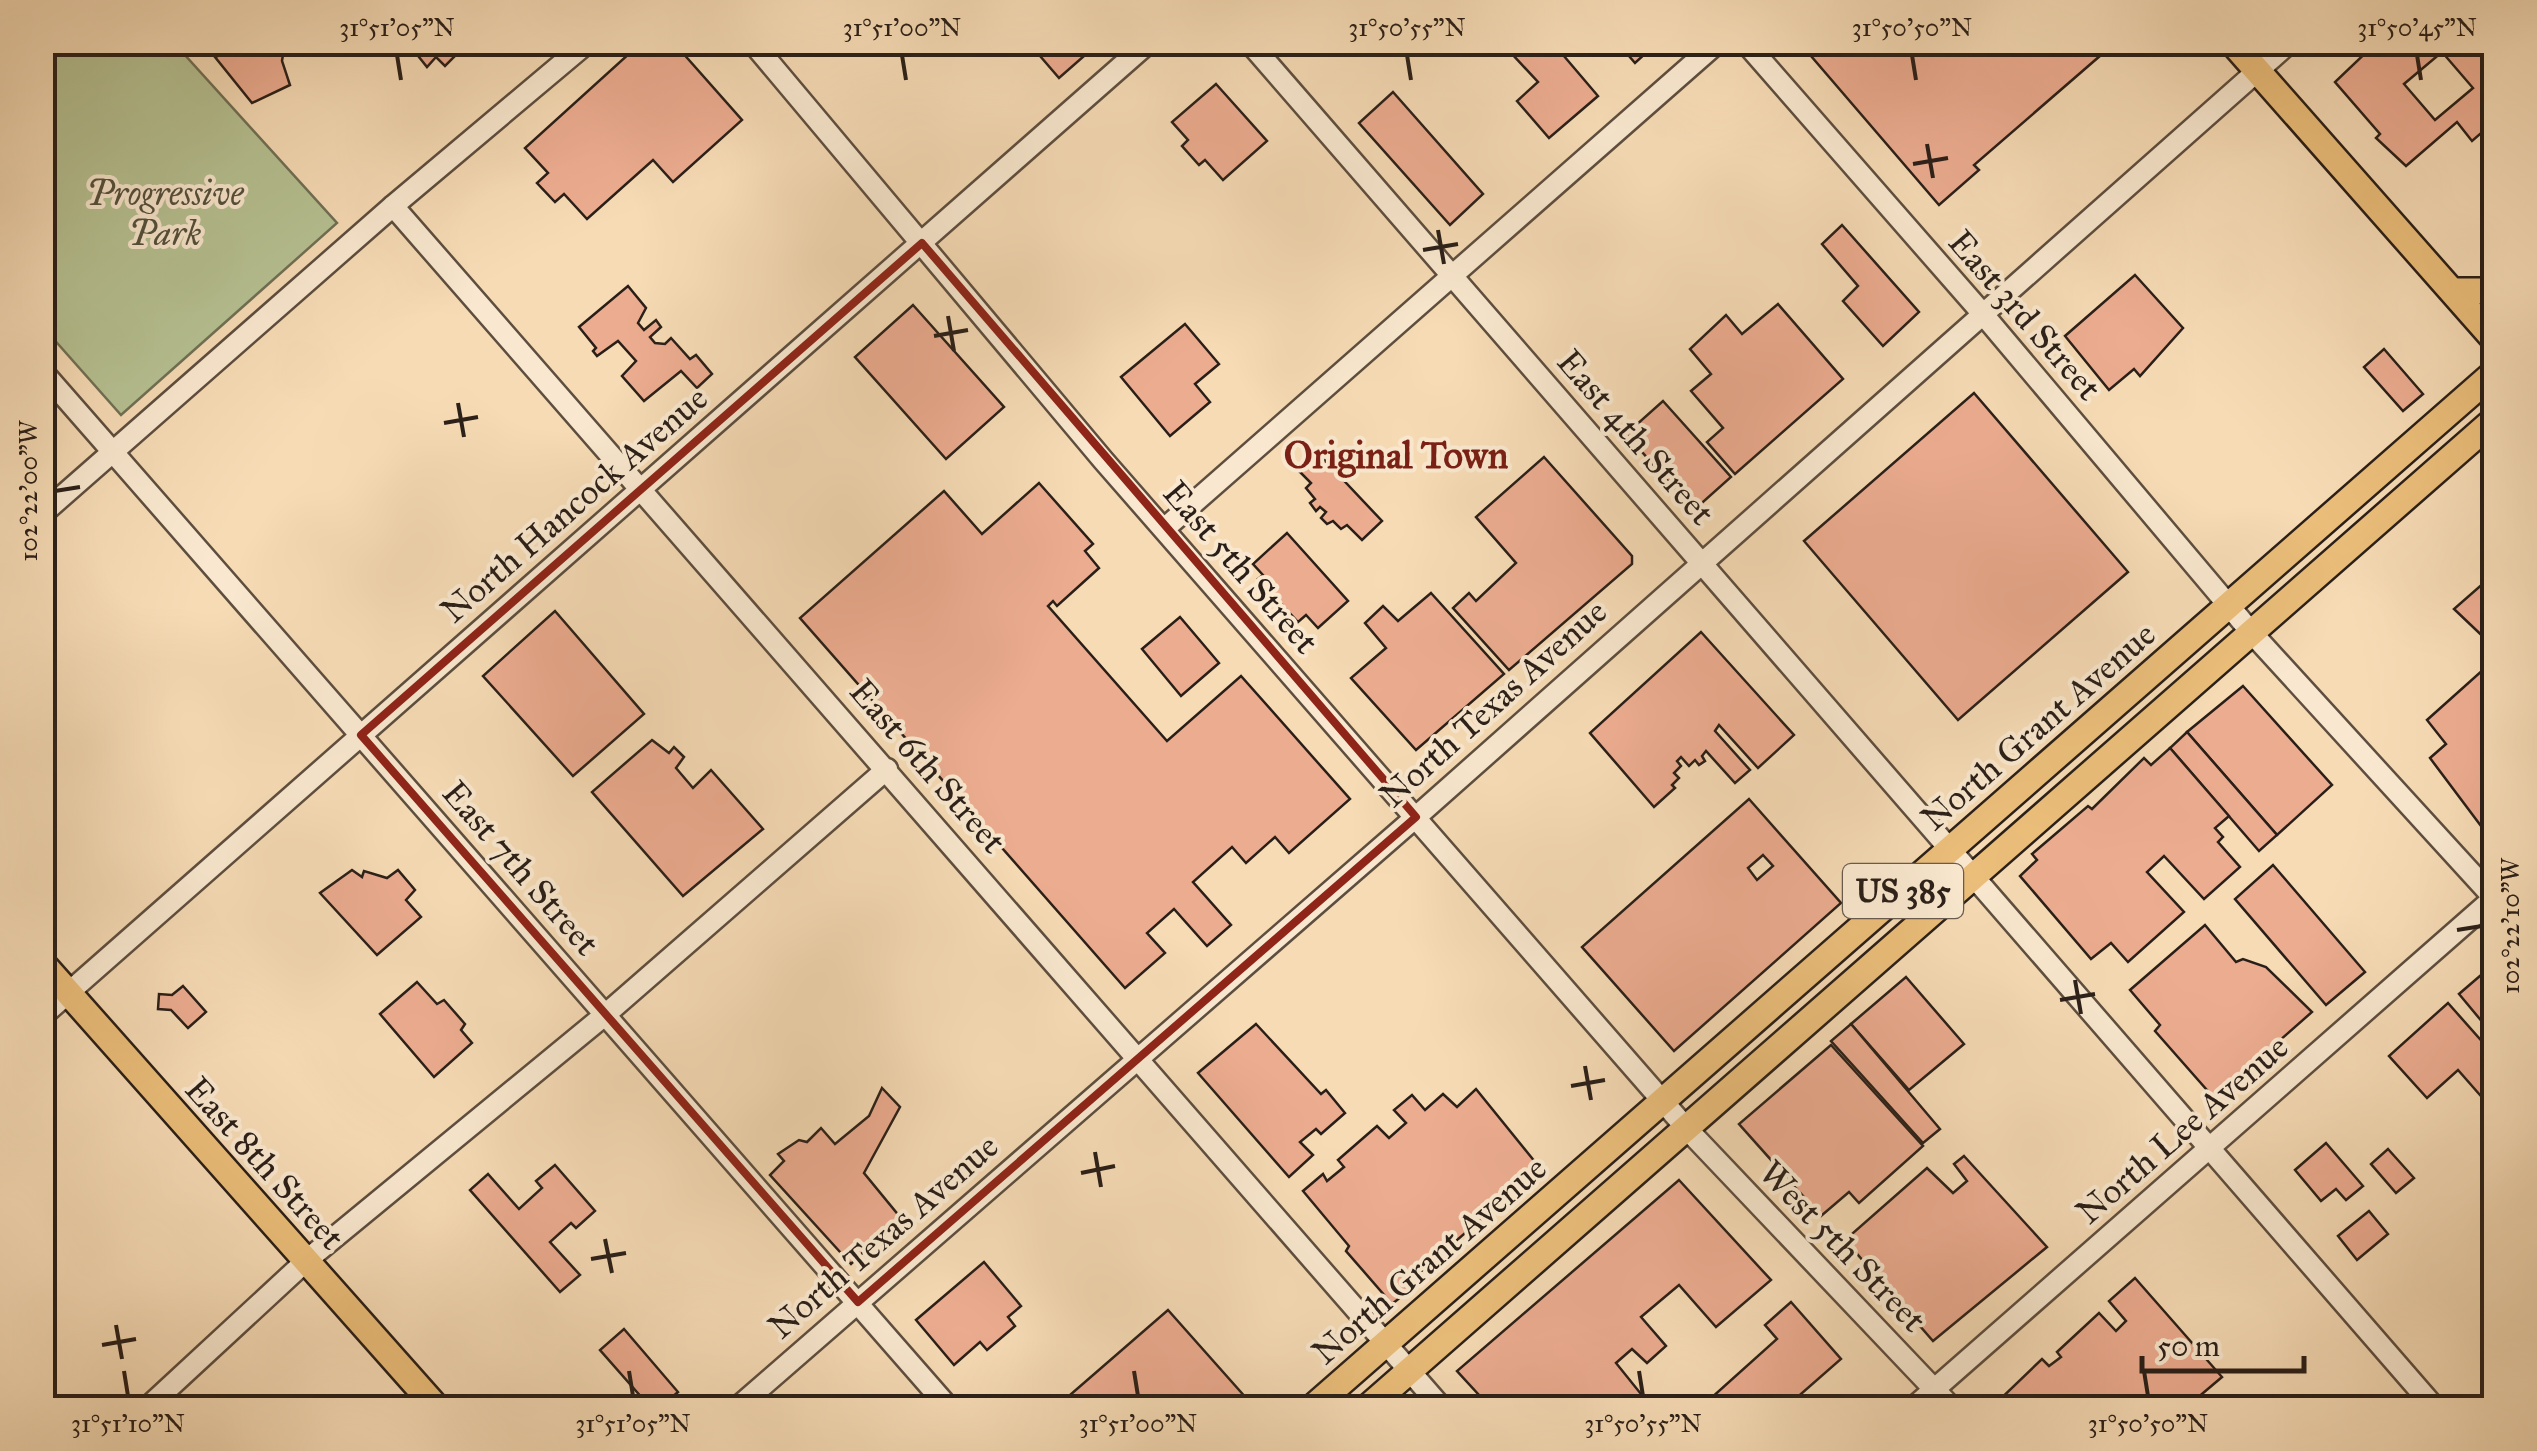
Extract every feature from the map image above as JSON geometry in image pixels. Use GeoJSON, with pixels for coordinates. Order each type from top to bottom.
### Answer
{"type":"FeatureCollection","features":[{"type":"Feature","properties":{"kind":"main road"},"geometry":{"type":"LineString","coordinates":[[2232,42],[2494,339]]}},
{"type":"Feature","properties":{"kind":"main road"},"geometry":{"type":"LineString","coordinates":[[2454,291],[2494,292]]}},
{"type":"Feature","properties":{"kind":"main road","name":"North Grant Avenue"},"geometry":{"type":"LineString","coordinates":[[1312,1408],[2494,374]]}},
{"type":"Feature","properties":{"kind":"main road","name":"North Grant Avenue"},"geometry":{"type":"LineString","coordinates":[[1368,1408],[2494,420]]}},
{"type":"Feature","properties":{"kind":"main road","name":"East 8th Street"},"geometry":{"type":"LineString","coordinates":[[42,963],[227,1176],[437,1408]]}},
{"type":"Feature","properties":{"kind":"street"},"geometry":{"type":"LineString","coordinates":[[42,514],[393,206],[588,42]]}},
{"type":"Feature","properties":{"kind":"street","name":"East 5th Street"},"geometry":{"type":"LineString","coordinates":[[752,42],[1164,529],[1686,1129]]}},
{"type":"Feature","properties":{"kind":"street","name":"North Hancock Avenue"},"geometry":{"type":"LineString","coordinates":[[42,1016],[1149,42]]}},
{"type":"Feature","properties":{"kind":"street","name":"East 4th Street"},"geometry":{"type":"LineString","coordinates":[[1249,42],[2435,1408]]}},
{"type":"Feature","properties":{"kind":"street"},"geometry":{"type":"LineString","coordinates":[[1164,529],[1718,42]]}},
{"type":"Feature","properties":{"kind":"street","name":"East 3rd Street"},"geometry":{"type":"LineString","coordinates":[[1746,42],[1982,313],[2250,632],[2494,898]]}},
{"type":"Feature","properties":{"kind":"street","name":"North Texas Avenue"},"geometry":{"type":"LineString","coordinates":[[737,1408],[1416,817],[2290,42]]}},
{"type":"Feature","properties":{"kind":"street","name":"East 6th Street"},"geometry":{"type":"LineString","coordinates":[[393,206],[1442,1408]]}},
{"type":"Feature","properties":{"kind":"street","name":"East 7th Street"},"geometry":{"type":"LineString","coordinates":[[42,371],[949,1408]]}},
{"type":"Feature","properties":{"kind":"street"},"geometry":{"type":"LineString","coordinates":[[147,1408],[307,1260],[606,1014],[886,769]]}},
{"type":"Feature","properties":{"kind":"street","name":"North Lee Avenue"},"geometry":{"type":"LineString","coordinates":[[1913,1408],[2494,898]]}},
{"type":"Feature","properties":{"kind":"street","name":"West 5th Street"},"geometry":{"type":"LineString","coordinates":[[1686,1129],[1952,1408]]}},
{"type":"Feature","properties":{"kind":"highlighted area"},"geometry":{"type":"Polygon","coordinates":[[[922,243],[1416,817],[858,1302],[361,735],[922,243]]]}},
{"type":"Feature","properties":{"kind":"green space","name":"Progressive Park"},"geometry":{"type":"Polygon","coordinates":[[[58,42],[174,43],[337,223],[121,415],[43,327],[43,56],[58,42]]]}},
{"type":"Feature","properties":{"kind":"building"},"geometry":{"type":"Polygon","coordinates":[[[218,42],[285,42],[282,61],[290,85],[252,103],[215,57],[226,53],[218,42]]]}},
{"type":"Feature","properties":{"kind":"building"},"geometry":{"type":"Polygon","coordinates":[[[407,42],[455,42],[452,46],[458,53],[445,66],[436,57],[427,67],[407,42]]]}},
{"type":"Feature","properties":{"kind":"building"},"geometry":{"type":"Polygon","coordinates":[[[642,42],[673,42],[742,120],[673,182],[653,160],[587,219],[564,194],[555,202],[537,183],[548,173],[525,148],[642,42]]]}},
{"type":"Feature","properties":{"kind":"building"},"geometry":{"type":"Polygon","coordinates":[[[1028,42],[1100,42],[1059,78],[1028,42]]]}},
{"type":"Feature","properties":{"kind":"building"},"geometry":{"type":"Polygon","coordinates":[[[1528,42],[1552,42],[1598,96],[1549,138],[1517,101],[1538,82],[1513,55],[1528,42]]]}},
{"type":"Feature","properties":{"kind":"building"},"geometry":{"type":"Polygon","coordinates":[[[1617,42],[1658,42],[1635,63],[1617,42]]]}},
{"type":"Feature","properties":{"kind":"building"},"geometry":{"type":"Polygon","coordinates":[[[1799,42],[2090,42],[2101,55],[1974,165],[1979,170],[1939,205],[1799,42]]]}},
{"type":"Feature","properties":{"kind":"building"},"geometry":{"type":"Polygon","coordinates":[[[2377,42],[2481,42],[2494,58],[2494,122],[2472,141],[2457,122],[2406,166],[2376,138],[2380,134],[2335,82],[2377,42]],[[2442,52],[2404,84],[2435,120],[2473,88],[2442,52]]]}},
{"type":"Feature","properties":{"kind":"building"},"geometry":{"type":"Polygon","coordinates":[[[1216,84],[1267,141],[1223,180],[1205,160],[1199,165],[1182,146],[1188,140],[1172,122],[1216,84]]]}},
{"type":"Feature","properties":{"kind":"building"},"geometry":{"type":"Polygon","coordinates":[[[1393,92],[1483,194],[1450,225],[1359,123],[1393,92]]]}},
{"type":"Feature","properties":{"kind":"building"},"geometry":{"type":"Polygon","coordinates":[[[1842,225],[1919,312],[1883,346],[1843,301],[1858,286],[1822,244],[1842,225]]]}},
{"type":"Feature","properties":{"kind":"building"},"geometry":{"type":"Polygon","coordinates":[[[2135,275],[2183,328],[2140,376],[2134,369],[2109,390],[2065,336],[2135,275]]]}},
{"type":"Feature","properties":{"kind":"building"},"geometry":{"type":"Polygon","coordinates":[[[628,286],[646,308],[638,323],[644,330],[656,320],[661,327],[650,337],[655,343],[665,344],[671,338],[690,359],[696,355],[712,374],[697,388],[681,371],[644,401],[622,376],[636,361],[618,341],[597,356],[593,351],[596,348],[579,327],[628,286]]]}},
{"type":"Feature","properties":{"kind":"building"},"geometry":{"type":"Polygon","coordinates":[[[1778,304],[1843,379],[1735,474],[1707,442],[1723,428],[1691,391],[1711,374],[1690,349],[1726,315],[1742,334],[1778,304]]]}},
{"type":"Feature","properties":{"kind":"building"},"geometry":{"type":"Polygon","coordinates":[[[913,305],[1004,407],[946,459],[855,357],[913,305]]]}},
{"type":"Feature","properties":{"kind":"building"},"geometry":{"type":"Polygon","coordinates":[[[1185,324],[1219,364],[1195,384],[1210,402],[1170,436],[1121,377],[1185,324]]]}},
{"type":"Feature","properties":{"kind":"building"},"geometry":{"type":"Polygon","coordinates":[[[2384,349],[2423,394],[2403,411],[2364,367],[2384,349]]]}},
{"type":"Feature","properties":{"kind":"building"},"geometry":{"type":"Polygon","coordinates":[[[1974,393],[2128,572],[1958,720],[1804,541],[1974,393]]]}},
{"type":"Feature","properties":{"kind":"building"},"geometry":{"type":"Polygon","coordinates":[[[1663,401],[1731,477],[1694,510],[1626,434],[1663,401]]]}},
{"type":"Feature","properties":{"kind":"building"},"geometry":{"type":"Polygon","coordinates":[[[1316,451],[1382,521],[1362,540],[1347,525],[1341,529],[1333,521],[1327,524],[1321,518],[1326,512],[1320,507],[1316,511],[1310,503],[1315,499],[1306,488],[1311,483],[1296,468],[1316,451]]]}},
{"type":"Feature","properties":{"kind":"building"},"geometry":{"type":"Polygon","coordinates":[[[1544,457],[1632,556],[1632,564],[1509,670],[1453,608],[1469,593],[1476,601],[1516,563],[1476,517],[1544,457]]]}},
{"type":"Feature","properties":{"kind":"building"},"geometry":{"type":"Polygon","coordinates":[[[1039,483],[1093,544],[1085,551],[1099,568],[1057,606],[1053,601],[1048,606],[1167,741],[1241,676],[1350,799],[1289,853],[1275,837],[1246,863],[1232,847],[1193,882],[1231,925],[1207,946],[1174,909],[1147,933],[1165,953],[1125,988],[800,618],[944,491],[982,534],[1039,483]]]}},
{"type":"Feature","properties":{"kind":"building"},"geometry":{"type":"Polygon","coordinates":[[[1287,533],[1348,601],[1318,628],[1306,615],[1298,622],[1258,579],[1263,575],[1253,564],[1287,533]]]}},
{"type":"Feature","properties":{"kind":"building"},"geometry":{"type":"Polygon","coordinates":[[[2494,574],[2494,647],[2454,609],[2494,574]]]}},
{"type":"Feature","properties":{"kind":"building"},"geometry":{"type":"Polygon","coordinates":[[[1431,593],[1504,674],[1416,750],[1351,678],[1386,648],[1365,623],[1383,606],[1398,621],[1431,593]]]}},
{"type":"Feature","properties":{"kind":"building"},"geometry":{"type":"Polygon","coordinates":[[[555,611],[644,714],[573,776],[483,676],[555,611]]]}},
{"type":"Feature","properties":{"kind":"building"},"geometry":{"type":"Polygon","coordinates":[[[1180,617],[1219,663],[1181,696],[1142,649],[1180,617]]]}},
{"type":"Feature","properties":{"kind":"building"},"geometry":{"type":"Polygon","coordinates":[[[1701,632],[1794,735],[1758,768],[1719,725],[1715,731],[1750,770],[1735,783],[1706,751],[1702,756],[1705,761],[1699,765],[1695,760],[1689,766],[1681,757],[1677,761],[1681,766],[1674,773],[1679,778],[1672,785],[1675,788],[1654,807],[1590,733],[1701,632]]]}},
{"type":"Feature","properties":{"kind":"building"},"geometry":{"type":"Polygon","coordinates":[[[2494,660],[2494,835],[2490,838],[2430,758],[2446,744],[2427,720],[2494,660]]]}},
{"type":"Feature","properties":{"kind":"building"},"geometry":{"type":"Polygon","coordinates":[[[2243,686],[2332,785],[2277,835],[2187,732],[2243,686]]]}},
{"type":"Feature","properties":{"kind":"building"},"geometry":{"type":"Polygon","coordinates":[[[2187,732],[2277,835],[2259,851],[2170,748],[2187,732]]]}},
{"type":"Feature","properties":{"kind":"building"},"geometry":{"type":"Polygon","coordinates":[[[652,740],[669,753],[674,747],[684,757],[676,768],[693,788],[711,770],[763,829],[683,896],[592,792],[652,740]]]}},
{"type":"Feature","properties":{"kind":"building"},"geometry":{"type":"Polygon","coordinates":[[[2170,748],[2229,816],[2215,828],[2223,837],[2218,842],[2240,867],[2204,899],[2164,856],[2147,872],[2184,912],[2128,962],[2111,943],[2091,959],[2020,876],[2037,860],[2032,854],[2088,806],[2092,809],[2144,758],[2151,765],[2170,748]]]}},
{"type":"Feature","properties":{"kind":"building"},"geometry":{"type":"Polygon","coordinates":[[[1749,799],[1841,903],[1674,1051],[1582,947],[1749,799]],[[1763,855],[1748,868],[1757,880],[1773,866],[1763,855]]]}},
{"type":"Feature","properties":{"kind":"building"},"geometry":{"type":"Polygon","coordinates":[[[2273,865],[2365,972],[2326,1005],[2235,899],[2273,865]]]}},
{"type":"Feature","properties":{"kind":"building"},"geometry":{"type":"Polygon","coordinates":[[[352,870],[362,877],[364,871],[387,878],[398,870],[415,890],[406,900],[421,917],[377,955],[320,893],[352,870]]]}},
{"type":"Feature","properties":{"kind":"building"},"geometry":{"type":"Polygon","coordinates":[[[2205,925],[2236,962],[2243,959],[2266,967],[2312,1012],[2214,1098],[2155,1031],[2160,1025],[2130,990],[2205,925]]]}},
{"type":"Feature","properties":{"kind":"building"},"geometry":{"type":"Polygon","coordinates":[[[2488,969],[2494,976],[2494,1036],[2459,994],[2488,969]]]}},
{"type":"Feature","properties":{"kind":"building"},"geometry":{"type":"Polygon","coordinates":[[[1906,977],[1964,1044],[1909,1090],[1851,1024],[1906,977]]]}},
{"type":"Feature","properties":{"kind":"building"},"geometry":{"type":"Polygon","coordinates":[[[417,982],[437,1004],[444,1000],[465,1024],[461,1030],[472,1043],[434,1077],[380,1014],[417,982]]]}},
{"type":"Feature","properties":{"kind":"building"},"geometry":{"type":"Polygon","coordinates":[[[183,986],[206,1012],[188,1028],[171,1010],[158,1009],[159,994],[172,995],[183,986]]]}},
{"type":"Feature","properties":{"kind":"building"},"geometry":{"type":"Polygon","coordinates":[[[2448,1003],[2494,1055],[2494,1111],[2458,1070],[2427,1098],[2389,1056],[2448,1003]]]}},
{"type":"Feature","properties":{"kind":"building"},"geometry":{"type":"Polygon","coordinates":[[[1256,1024],[1321,1094],[1326,1090],[1345,1113],[1321,1134],[1316,1129],[1300,1142],[1313,1155],[1289,1177],[1198,1073],[1256,1024]]]}},
{"type":"Feature","properties":{"kind":"building"},"geometry":{"type":"Polygon","coordinates":[[[1851,1024],[1940,1129],[1923,1143],[1831,1041],[1851,1024]]]}},
{"type":"Feature","properties":{"kind":"building"},"geometry":{"type":"Polygon","coordinates":[[[1831,1045],[1923,1146],[1859,1203],[1849,1192],[1821,1216],[1739,1124],[1831,1045]]]}},
{"type":"Feature","properties":{"kind":"building"},"geometry":{"type":"Polygon","coordinates":[[[882,1088],[900,1107],[864,1173],[900,1217],[851,1264],[770,1175],[784,1161],[778,1154],[799,1140],[807,1142],[821,1128],[835,1144],[869,1116],[882,1088]]]}},
{"type":"Feature","properties":{"kind":"building"},"geometry":{"type":"Polygon","coordinates":[[[1476,1089],[1540,1168],[1411,1280],[1416,1285],[1392,1304],[1346,1251],[1349,1246],[1303,1191],[1323,1174],[1327,1181],[1344,1167],[1338,1160],[1377,1126],[1389,1138],[1406,1123],[1394,1110],[1412,1095],[1425,1110],[1443,1094],[1457,1107],[1476,1089]]]}},
{"type":"Feature","properties":{"kind":"building"},"geometry":{"type":"Polygon","coordinates":[[[2326,1143],[2363,1186],[2346,1200],[2336,1189],[2321,1201],[2295,1170],[2326,1143]]]}},
{"type":"Feature","properties":{"kind":"building"},"geometry":{"type":"Polygon","coordinates":[[[2388,1149],[2414,1178],[2396,1193],[2371,1164],[2388,1149]]]}},
{"type":"Feature","properties":{"kind":"building"},"geometry":{"type":"Polygon","coordinates":[[[1964,1156],[2047,1247],[1933,1341],[1845,1240],[1927,1168],[1953,1193],[1967,1181],[1954,1164],[1964,1156]]]}},
{"type":"Feature","properties":{"kind":"building"},"geometry":{"type":"Polygon","coordinates":[[[555,1165],[595,1211],[576,1228],[571,1223],[550,1242],[580,1275],[560,1292],[470,1190],[488,1174],[519,1209],[542,1188],[536,1181],[555,1165]]]}},
{"type":"Feature","properties":{"kind":"building"},"geometry":{"type":"Polygon","coordinates":[[[1679,1180],[1771,1280],[1716,1327],[1679,1285],[1641,1317],[1666,1346],[1647,1363],[1632,1349],[1616,1363],[1641,1394],[1624,1408],[1491,1408],[1457,1371],[1679,1180]]]}},
{"type":"Feature","properties":{"kind":"building"},"geometry":{"type":"Polygon","coordinates":[[[2369,1211],[2388,1234],[2357,1260],[2338,1236],[2369,1211]]]}},
{"type":"Feature","properties":{"kind":"building"},"geometry":{"type":"Polygon","coordinates":[[[984,1262],[1021,1306],[1008,1317],[1015,1326],[987,1350],[980,1342],[954,1365],[916,1320],[984,1262]]]}},
{"type":"Feature","properties":{"kind":"building"},"geometry":{"type":"Polygon","coordinates":[[[2135,1278],[2222,1377],[2196,1399],[2198,1402],[2191,1408],[2072,1408],[2066,1402],[2059,1408],[1991,1408],[2042,1359],[2049,1366],[2061,1357],[2057,1352],[2099,1313],[2116,1331],[2126,1321],[2109,1301],[2135,1278]]]}},
{"type":"Feature","properties":{"kind":"building"},"geometry":{"type":"Polygon","coordinates":[[[1791,1302],[1841,1359],[1785,1408],[1700,1408],[1777,1339],[1765,1325],[1791,1302]]]}},
{"type":"Feature","properties":{"kind":"building"},"geometry":{"type":"Polygon","coordinates":[[[1168,1310],[1255,1408],[1055,1408],[1168,1310]]]}},
{"type":"Feature","properties":{"kind":"building"},"geometry":{"type":"Polygon","coordinates":[[[624,1329],[678,1392],[663,1405],[665,1408],[651,1408],[600,1350],[624,1329]]]}},
{"type":"Feature","properties":{"kind":"district","name":"Original Town"},"geometry":{"type":"Point","coordinates":[1396,455]}}]}
